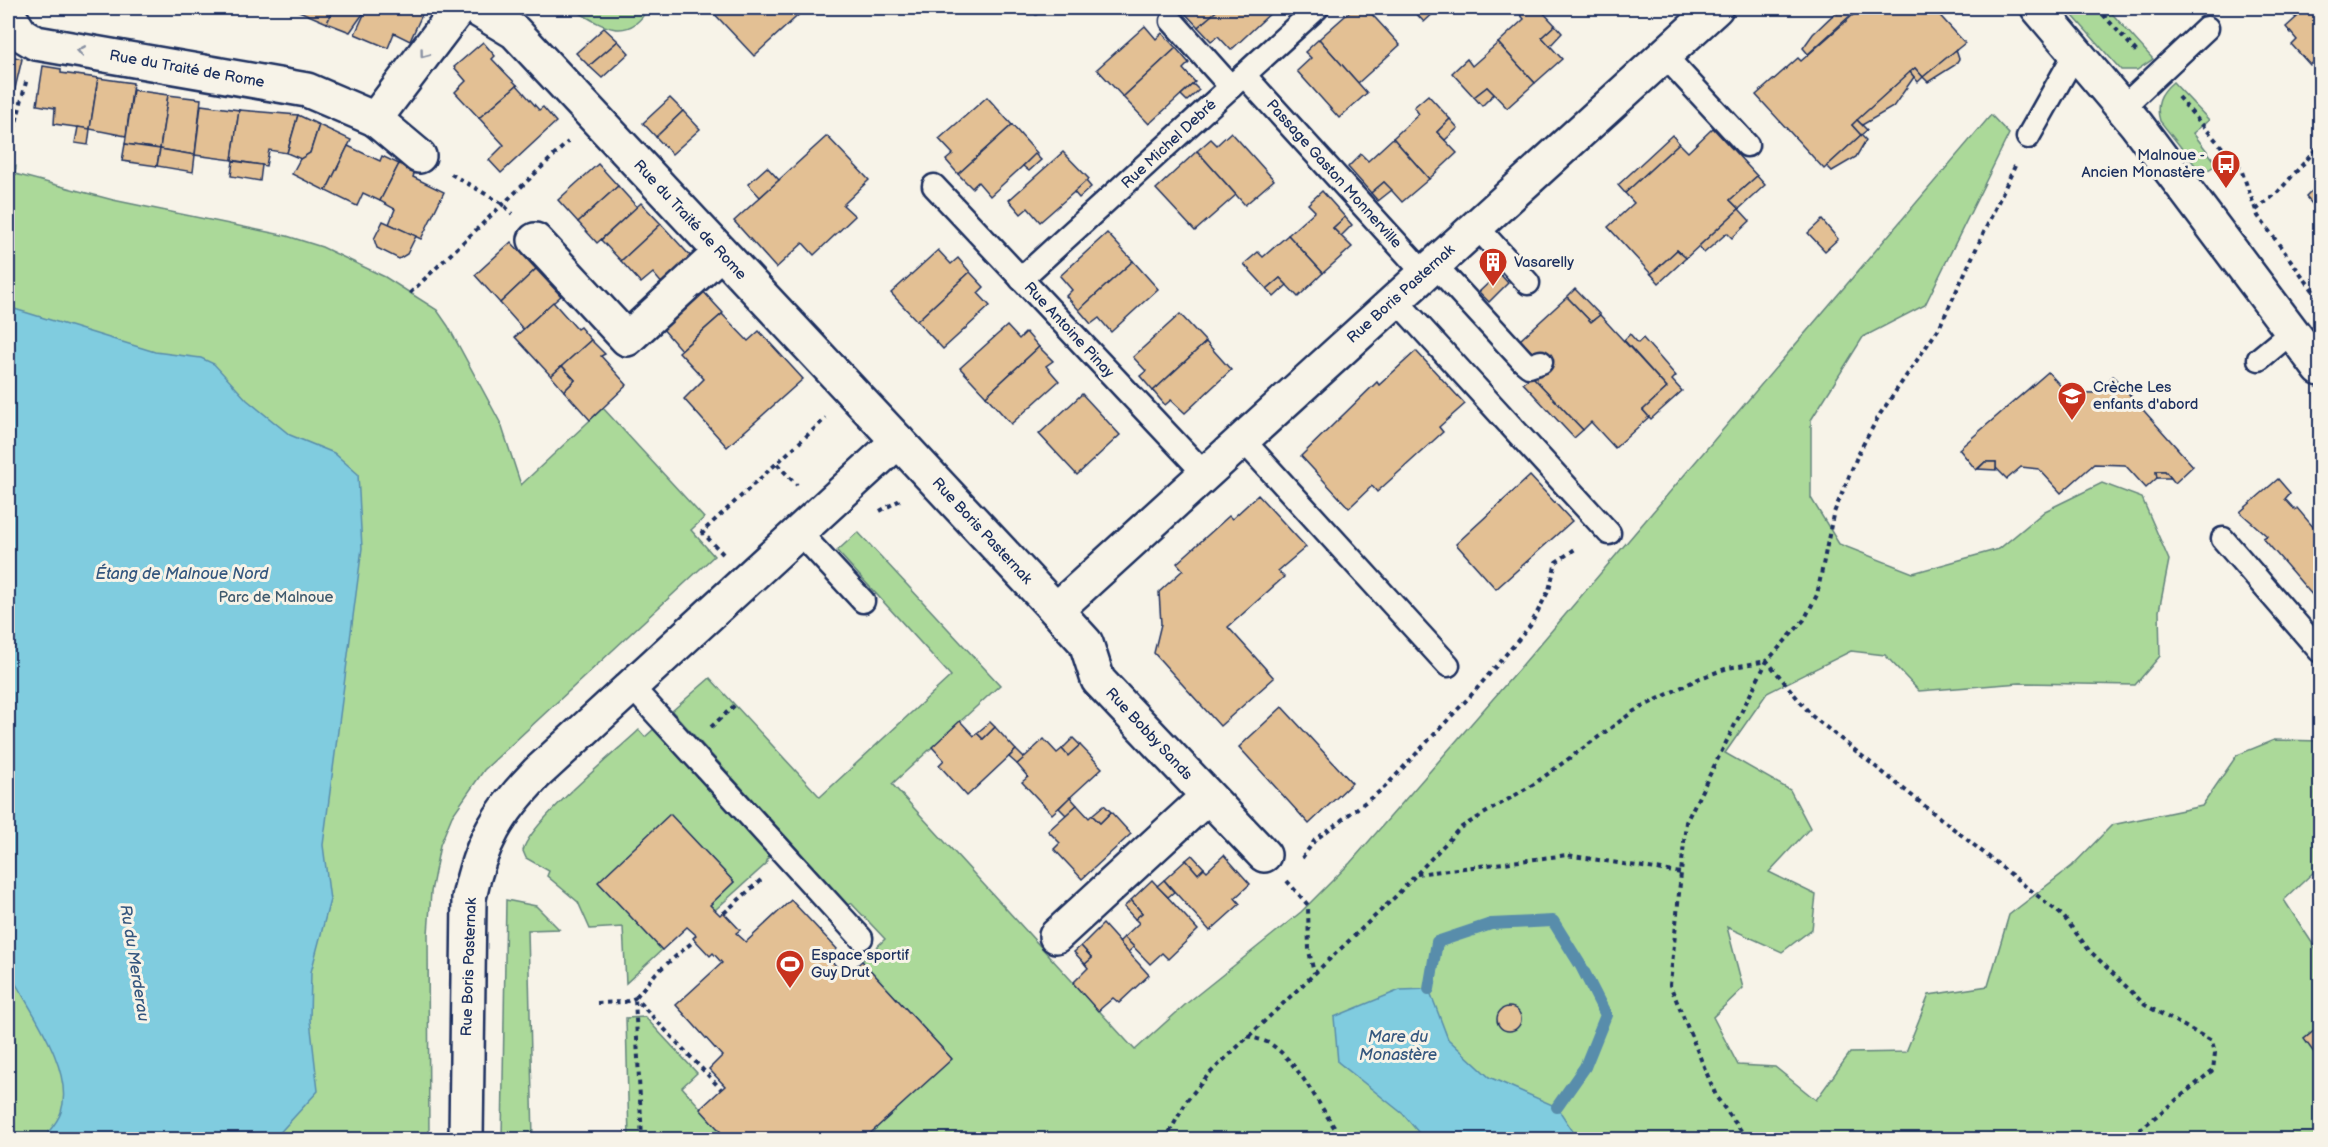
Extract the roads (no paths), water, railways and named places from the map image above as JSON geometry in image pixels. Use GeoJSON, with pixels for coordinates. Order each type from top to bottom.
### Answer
{"type":"FeatureCollection","features":[{"type":"Feature","properties":{"kind":"street"},"geometry":{"type":"LineString","coordinates":[[375,119],[459,8]]}},
{"type":"Feature","properties":{"kind":"street","name":"Rue du Traité de Rome"},"geometry":{"type":"LineString","coordinates":[[475,8],[516,32],[720,254],[898,441]]}},
{"type":"Feature","properties":{"kind":"street","name":"Rue Boris Pasternak"},"geometry":{"type":"LineString","coordinates":[[466,1140],[467,935],[470,898],[477,865],[501,813],[520,791],[631,686],[898,441],[1056,610],[1716,8]]}},
{"type":"Feature","properties":{"kind":"street"},"geometry":{"type":"LineString","coordinates":[[2038,8],[2123,107],[2320,369]]}},
{"type":"Feature","properties":{"kind":"street","name":"Rue du Traité de Rome"},"geometry":{"type":"LineString","coordinates":[[8,14],[21,34],[36,43],[307,90],[375,119],[419,156]]}},
{"type":"Feature","properties":{"kind":"street"},"geometry":{"type":"LineString","coordinates":[[535,240],[627,339],[720,254]]}},
{"type":"Feature","properties":{"kind":"street","name":"Rue Bobby Sands"},"geometry":{"type":"LineString","coordinates":[[1056,610],[1086,643],[1098,680],[1264,855]]}},
{"type":"Feature","properties":{"kind":"street"},"geometry":{"type":"LineString","coordinates":[[1056,936],[1207,797]]}},
{"type":"Feature","properties":{"kind":"lane","name":"Rue Michel Debré"},"geometry":{"type":"LineString","coordinates":[[1022,279],[1317,8]]}},
{"type":"Feature","properties":{"kind":"lane","name":"Passage Gaston Monnerville"},"geometry":{"type":"LineString","coordinates":[[1172,21],[1237,81],[1523,362],[1529,366],[1541,362]]}},
{"type":"Feature","properties":{"kind":"lane"},"geometry":{"type":"LineString","coordinates":[[2123,107],[2207,28]]}},
{"type":"Feature","properties":{"kind":"lane"},"geometry":{"type":"LineString","coordinates":[[2028,137],[2076,52]]}},
{"type":"Feature","properties":{"kind":"lane"},"geometry":{"type":"LineString","coordinates":[[1664,55],[1747,145]]}},
{"type":"Feature","properties":{"kind":"lane","name":"Rue Antoine Pinay"},"geometry":{"type":"LineString","coordinates":[[934,186],[1204,473]]}},
{"type":"Feature","properties":{"kind":"lane"},"geometry":{"type":"LineString","coordinates":[[1476,226],[1528,283]]}},
{"type":"Feature","properties":{"kind":"lane"},"geometry":{"type":"LineString","coordinates":[[1395,299],[1605,529]]}},
{"type":"Feature","properties":{"kind":"lane"},"geometry":{"type":"LineString","coordinates":[[2259,359],[2293,331]]}},
{"type":"Feature","properties":{"kind":"lane"},"geometry":{"type":"LineString","coordinates":[[1242,439],[1448,665]]}},
{"type":"Feature","properties":{"kind":"lane"},"geometry":{"type":"LineString","coordinates":[[811,522],[863,601]]}},
{"type":"Feature","properties":{"kind":"lane"},"geometry":{"type":"LineString","coordinates":[[2223,539],[2320,651]]}},
{"type":"Feature","properties":{"kind":"lane"},"geometry":{"type":"LineString","coordinates":[[631,686],[861,938]]}},
{"type":"Feature","properties":{"kind":"water","name":"Étang de Malnoue Nord"},"geometry":{"type":"Polygon","coordinates":[[[8,307],[155,352],[201,358],[214,364],[247,400],[290,435],[334,453],[358,474],[362,548],[323,845],[330,900],[311,972],[310,1020],[318,1091],[274,1139],[43,1139],[56,1123],[61,1112],[64,1097],[62,1080],[42,1029],[16,984],[8,977],[8,307]]]}},
{"type":"Feature","properties":{"kind":"water","name":"Mare du Monastère"},"geometry":{"type":"Polygon","coordinates":[[[1429,989],[1448,1039],[1489,1077],[1557,1107],[1578,1139],[1424,1139],[1403,1114],[1338,1062],[1334,1017],[1400,990],[1429,989]]]}},
{"type":"Feature","properties":{"kind":"waterway"},"geometry":{"type":"LineString","coordinates":[[1429,989],[1437,942],[1491,924],[1553,921],[1581,966],[1606,1015],[1585,1067],[1557,1107]]}},
{"type":"Feature","properties":{"kind":"place","name":"Malnoue - Ancien Monastère"},"geometry":{"type":"Point","coordinates":[2226,190]}},
{"type":"Feature","properties":{"kind":"place","name":"Vasarelly"},"geometry":{"type":"Point","coordinates":[1493,288]}},
{"type":"Feature","properties":{"kind":"place","name":"Crèche Les enfants d'abord"},"geometry":{"type":"Point","coordinates":[2072,422]}},
{"type":"Feature","properties":{"kind":"place","name":"Espace sportif Guy Drut"},"geometry":{"type":"Point","coordinates":[790,990]}},
{"type":"Feature","properties":{"kind":"park label","name":"Parc de Malnoue"},"geometry":{"type":"Point","coordinates":[276,597]}},
{"type":"Feature","properties":{"kind":"water label","name":"Ru du Merderau"},"geometry":{"type":"Point","coordinates":[134,963]}}]}
